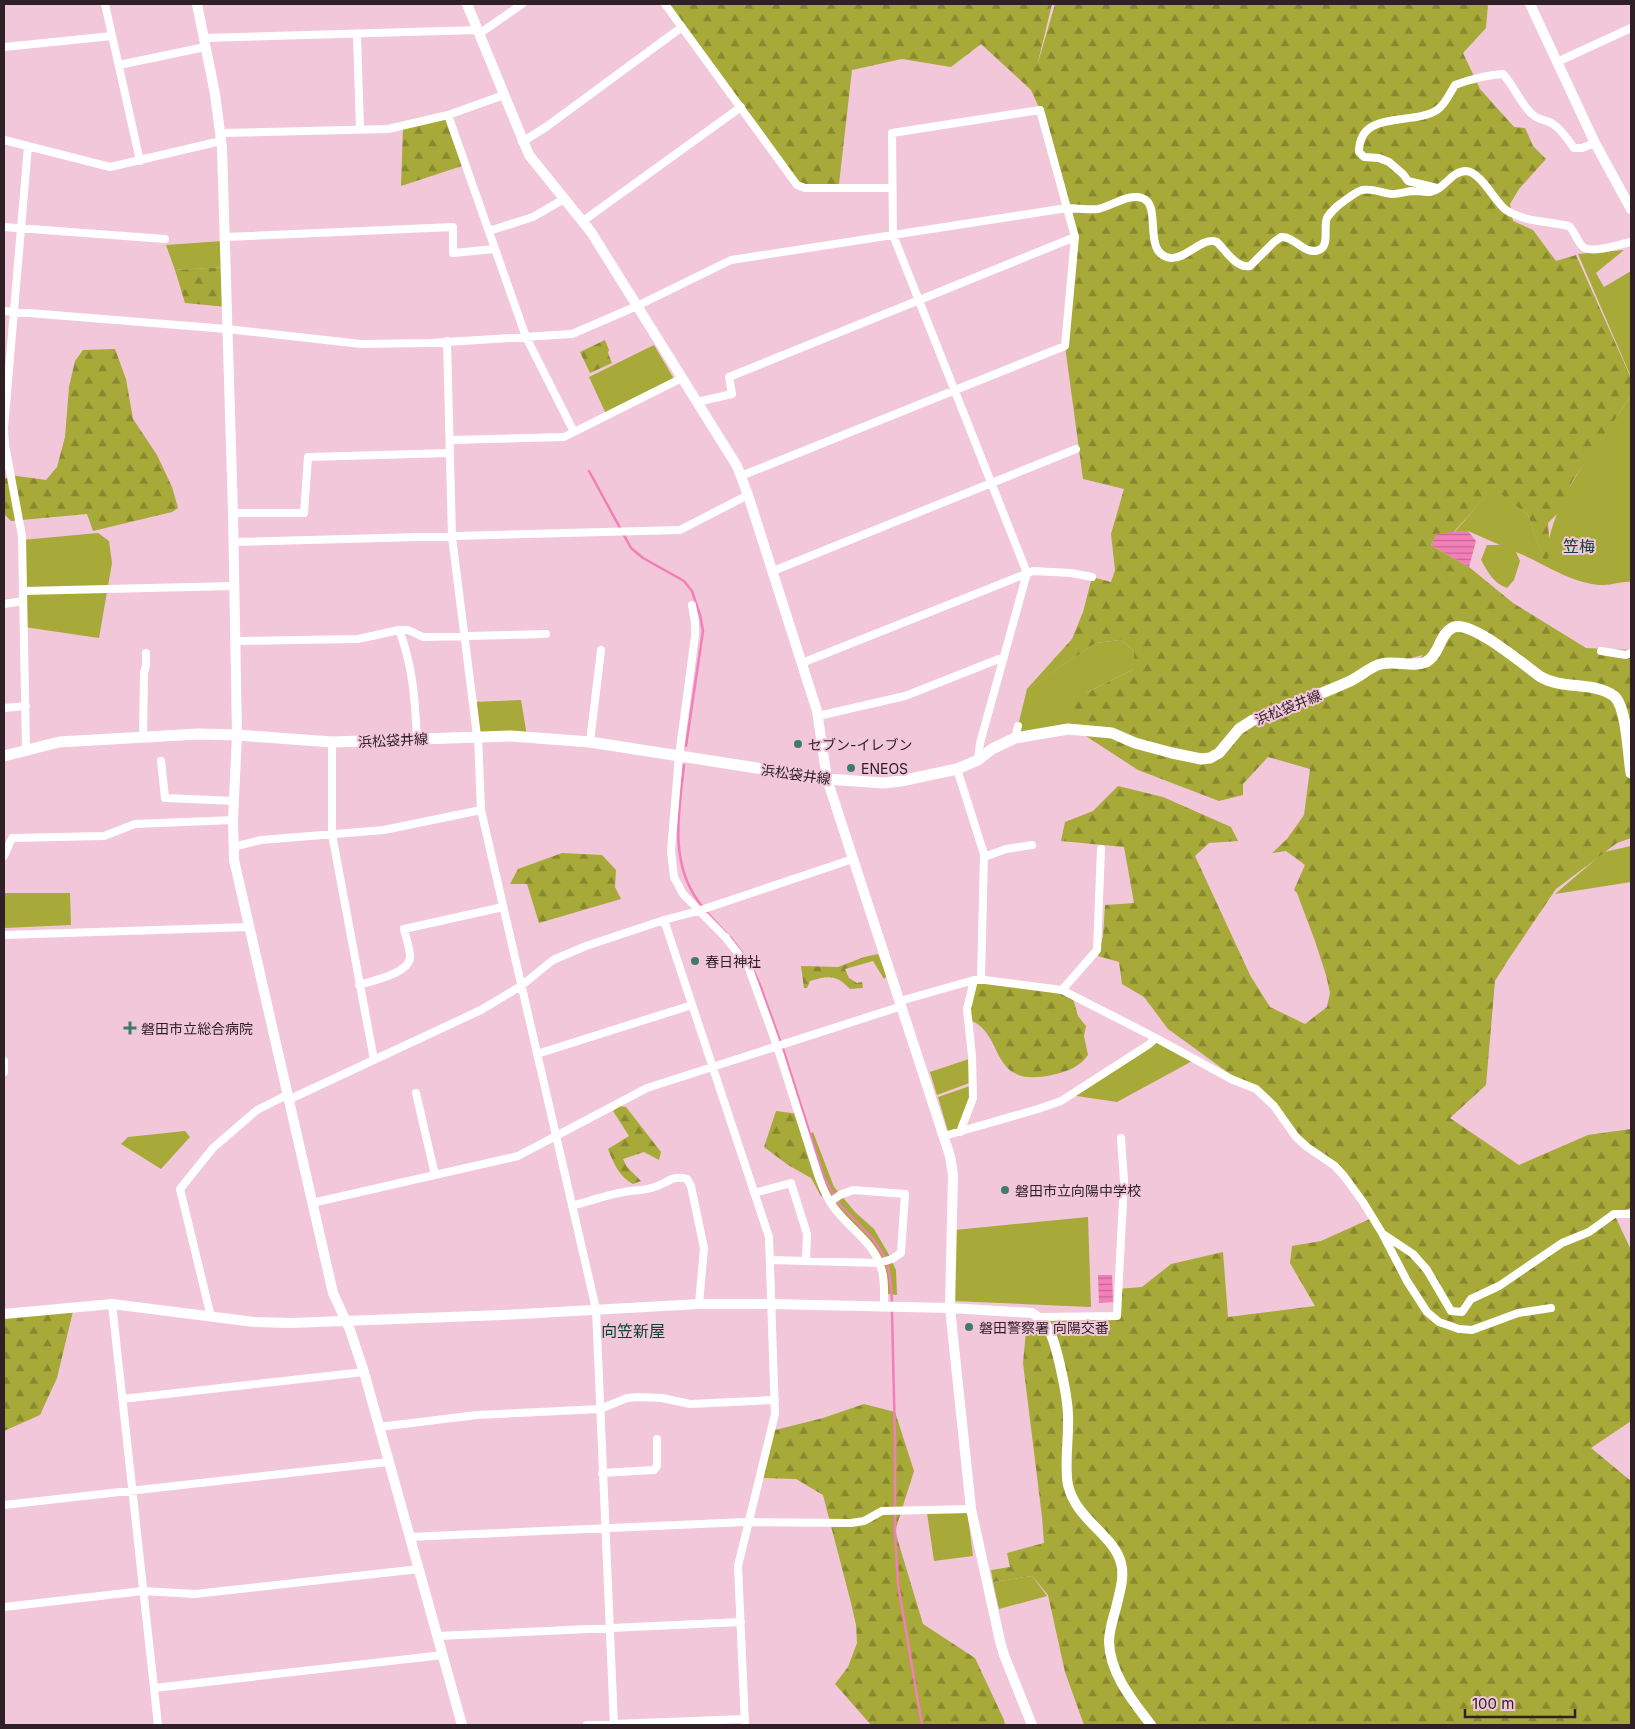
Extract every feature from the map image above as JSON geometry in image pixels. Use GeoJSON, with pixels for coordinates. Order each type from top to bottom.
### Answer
{"type":"FeatureCollection","features":[{"type":"Feature","properties":{"kind":"main road","name":"浜松袋井線"},"geometry":{"type":"LineString","coordinates":[[4,756],[59,742],[198,734],[332,742],[478,736],[536,737],[590,742],[827,779],[883,783],[901,781],[957,768],[978,760],[992,749],[1015,738],[1068,728],[1112,733],[1142,745],[1201,759],[1210,758],[1219,753],[1240,729],[1253,720],[1352,681],[1381,664],[1424,663],[1432,659],[1448,632],[1454,628],[1463,627],[1484,637],[1553,683],[1594,688],[1614,697],[1620,706],[1623,716],[1631,773]]}},
{"type":"Feature","properties":{"kind":"street"},"geometry":{"type":"LineString","coordinates":[[105,4],[140,160]]}},
{"type":"Feature","properties":{"kind":"street"},"geometry":{"type":"LineString","coordinates":[[197,4],[221,137],[233,513],[237,735],[233,847],[333,1293],[346,1322],[364,1372],[462,1725]]}},
{"type":"Feature","properties":{"kind":"street"},"geometry":{"type":"LineString","coordinates":[[467,4],[522,142],[536,165],[583,221],[697,402],[741,476],[773,571],[818,716],[827,779],[950,1156],[953,1175],[950,1308],[971,1509],[1004,1655],[1032,1725]]}},
{"type":"Feature","properties":{"kind":"street"},"geometry":{"type":"LineString","coordinates":[[118,65],[204,42],[357,34],[478,32],[522,4]]}},
{"type":"Feature","properties":{"kind":"street"},"geometry":{"type":"LineString","coordinates":[[665,4],[797,185],[804,188],[892,188]]}},
{"type":"Feature","properties":{"kind":"street"},"geometry":{"type":"LineString","coordinates":[[1530,4],[1595,143],[1631,209]]}},
{"type":"Feature","properties":{"kind":"street"},"geometry":{"type":"LineString","coordinates":[[522,142],[546,127],[682,27]]}},
{"type":"Feature","properties":{"kind":"street"},"geometry":{"type":"LineString","coordinates":[[1557,62],[1631,28]]}},
{"type":"Feature","properties":{"kind":"street"},"geometry":{"type":"LineString","coordinates":[[357,34],[360,129]]}},
{"type":"Feature","properties":{"kind":"street"},"geometry":{"type":"LineString","coordinates":[[4,47],[112,36]]}},
{"type":"Feature","properties":{"kind":"street"},"geometry":{"type":"LineString","coordinates":[[1439,189],[1408,181],[1389,162],[1379,158],[1364,156],[1359,152],[1359,145],[1364,134],[1378,122],[1414,118],[1438,110],[1455,85],[1470,80],[1502,74],[1531,113],[1537,118],[1552,123],[1574,148],[1582,148],[1595,143]]}},
{"type":"Feature","properties":{"kind":"street"},"geometry":{"type":"LineString","coordinates":[[4,140],[110,167],[221,137],[388,129],[448,115],[504,96]]}},
{"type":"Feature","properties":{"kind":"street"},"geometry":{"type":"LineString","coordinates":[[583,221],[740,107]]}},
{"type":"Feature","properties":{"kind":"street"},"geometry":{"type":"LineString","coordinates":[[741,476],[955,390],[1065,346],[1075,237],[1040,110],[892,133],[893,235],[920,300],[955,390],[1027,573],[980,743],[978,760]]}},
{"type":"Feature","properties":{"kind":"street"},"geometry":{"type":"LineString","coordinates":[[448,115],[526,337],[574,432]]}},
{"type":"Feature","properties":{"kind":"street"},"geometry":{"type":"LineString","coordinates":[[26,749],[22,536],[4,445],[4,428],[28,146]]}},
{"type":"Feature","properties":{"kind":"street"},"geometry":{"type":"LineString","coordinates":[[4,311],[227,329],[361,344],[396,344],[572,334],[637,306],[732,260],[1067,208],[1098,209],[1130,198],[1143,198],[1151,206],[1152,228],[1157,249],[1161,253],[1171,258],[1177,257],[1207,242],[1213,241],[1217,242],[1240,266],[1246,267],[1250,266],[1281,237],[1291,239],[1308,250],[1318,251],[1324,244],[1327,218],[1340,204],[1362,190],[1392,194],[1411,191],[1432,192],[1439,189],[1454,176],[1466,171],[1474,175],[1493,194],[1505,210],[1524,218],[1568,226],[1574,230],[1586,249],[1596,250],[1631,242]]}},
{"type":"Feature","properties":{"kind":"street"},"geometry":{"type":"LineString","coordinates":[[489,231],[533,217],[564,199]]}},
{"type":"Feature","properties":{"kind":"street"},"geometry":{"type":"LineString","coordinates":[[4,227],[165,239]]}},
{"type":"Feature","properties":{"kind":"street"},"geometry":{"type":"LineString","coordinates":[[225,237],[454,227],[453,253],[495,249]]}},
{"type":"Feature","properties":{"kind":"street"},"geometry":{"type":"LineString","coordinates":[[697,402],[732,394],[729,377],[1075,237]]}},
{"type":"Feature","properties":{"kind":"street"},"geometry":{"type":"LineString","coordinates":[[447,341],[452,537],[478,736],[482,810],[596,1309],[614,1725]]}},
{"type":"Feature","properties":{"kind":"street"},"geometry":{"type":"LineString","coordinates":[[450,440],[564,437],[682,378]]}},
{"type":"Feature","properties":{"kind":"street"},"geometry":{"type":"LineString","coordinates":[[773,571],[1076,449]]}},
{"type":"Feature","properties":{"kind":"street"},"geometry":{"type":"LineString","coordinates":[[233,513],[304,513],[308,457],[450,453]]}},
{"type":"Feature","properties":{"kind":"street"},"geometry":{"type":"LineString","coordinates":[[233,542],[680,530],[748,495]]}},
{"type":"Feature","properties":{"kind":"street"},"geometry":{"type":"LineString","coordinates":[[802,663],[1033,571],[1071,573],[1092,577]]}},
{"type":"Feature","properties":{"kind":"street"},"geometry":{"type":"LineString","coordinates":[[23,591],[234,586]]}},
{"type":"Feature","properties":{"kind":"street"},"geometry":{"type":"LineString","coordinates":[[4,604],[23,601]]}},
{"type":"Feature","properties":{"kind":"street"},"geometry":{"type":"LineString","coordinates":[[692,605],[696,622],[679,756],[671,851],[674,877],[683,894],[726,938],[748,966],[778,1046],[819,1178],[830,1202],[869,1245],[879,1263],[884,1284],[884,1306]]}},
{"type":"Feature","properties":{"kind":"street"},"geometry":{"type":"LineString","coordinates":[[399,630],[405,644],[415,689],[417,738]]}},
{"type":"Feature","properties":{"kind":"street"},"geometry":{"type":"LineString","coordinates":[[235,641],[358,638],[399,630],[408,630],[423,637],[546,634]]}},
{"type":"Feature","properties":{"kind":"street"},"geometry":{"type":"LineString","coordinates":[[590,742],[601,650]]}},
{"type":"Feature","properties":{"kind":"street"},"geometry":{"type":"LineString","coordinates":[[1601,651],[1626,655],[1631,653]]}},
{"type":"Feature","properties":{"kind":"street"},"geometry":{"type":"LineString","coordinates":[[143,736],[146,653]]}},
{"type":"Feature","properties":{"kind":"street"},"geometry":{"type":"LineString","coordinates":[[818,716],[905,696],[1004,656]]}},
{"type":"Feature","properties":{"kind":"street"},"geometry":{"type":"LineString","coordinates":[[4,708],[26,706]]}},
{"type":"Feature","properties":{"kind":"street"},"geometry":{"type":"LineString","coordinates":[[1015,738],[1018,726]]}},
{"type":"Feature","properties":{"kind":"street"},"geometry":{"type":"LineString","coordinates":[[332,742],[332,834],[374,1060]]}},
{"type":"Feature","properties":{"kind":"street"},"geometry":{"type":"LineString","coordinates":[[161,761],[165,798],[234,801]]}},
{"type":"Feature","properties":{"kind":"street"},"geometry":{"type":"LineString","coordinates":[[957,768],[984,857],[978,980],[967,1009],[972,1056],[972,1098],[960,1132]]}},
{"type":"Feature","properties":{"kind":"street"},"geometry":{"type":"LineString","coordinates":[[233,847],[261,840],[393,828],[482,810]]}},
{"type":"Feature","properties":{"kind":"street"},"geometry":{"type":"LineString","coordinates":[[4,856],[12,838],[104,836],[135,824],[233,820]]}},
{"type":"Feature","properties":{"kind":"street"},"geometry":{"type":"LineString","coordinates":[[984,857],[1006,849],[1032,845]]}},
{"type":"Feature","properties":{"kind":"street"},"geometry":{"type":"LineString","coordinates":[[1062,990],[1097,950],[1101,850]]}},
{"type":"Feature","properties":{"kind":"street"},"geometry":{"type":"LineString","coordinates":[[211,1317],[180,1190],[213,1148],[257,1110],[374,1060],[481,1010],[521,986],[553,960],[586,946],[853,859]]}},
{"type":"Feature","properties":{"kind":"street"},"geometry":{"type":"LineString","coordinates":[[359,985],[389,976],[409,963],[410,956],[404,929],[503,907]]}},
{"type":"Feature","properties":{"kind":"street"},"geometry":{"type":"LineString","coordinates":[[587,1725],[745,1722],[738,1566],[776,1414],[769,1237],[664,920]]}},
{"type":"Feature","properties":{"kind":"street"},"geometry":{"type":"LineString","coordinates":[[4,935],[250,927]]}},
{"type":"Feature","properties":{"kind":"street"},"geometry":{"type":"LineString","coordinates":[[312,1203],[518,1156],[647,1088],[978,980],[1062,990],[1231,1078],[1256,1089],[1265,1096],[1296,1137],[1335,1166],[1363,1202],[1382,1233],[1407,1282],[1426,1312],[1439,1322],[1460,1329],[1472,1330],[1518,1313],[1551,1308]]}},
{"type":"Feature","properties":{"kind":"street"},"geometry":{"type":"LineString","coordinates":[[537,1054],[692,1005]]}},
{"type":"Feature","properties":{"kind":"street"},"geometry":{"type":"LineString","coordinates":[[944,1136],[1061,1101],[1156,1038]]}},
{"type":"Feature","properties":{"kind":"street"},"geometry":{"type":"LineString","coordinates":[[4,1061],[4,1072]]}},
{"type":"Feature","properties":{"kind":"street"},"geometry":{"type":"LineString","coordinates":[[416,1092],[435,1175]]}},
{"type":"Feature","properties":{"kind":"street"},"geometry":{"type":"LineString","coordinates":[[1040,1317],[1117,1316],[1124,1180],[1121,1138]]}},
{"type":"Feature","properties":{"kind":"street"},"geometry":{"type":"LineString","coordinates":[[572,1206],[624,1192],[649,1189],[673,1178],[687,1179],[691,1186],[704,1248],[699,1304]]}},
{"type":"Feature","properties":{"kind":"street"},"geometry":{"type":"LineString","coordinates":[[754,1193],[790,1183],[807,1234],[806,1261]]}},
{"type":"Feature","properties":{"kind":"street"},"geometry":{"type":"LineString","coordinates":[[770,1260],[879,1263],[892,1259],[901,1253],[905,1194],[853,1190],[840,1195],[830,1202]]}},
{"type":"Feature","properties":{"kind":"street"},"geometry":{"type":"LineString","coordinates":[[1382,1233],[1413,1254],[1427,1270],[1451,1311],[1462,1312],[1471,1299],[1499,1286],[1562,1242],[1589,1232],[1614,1214],[1631,1214]]}},
{"type":"Feature","properties":{"kind":"street"},"geometry":{"type":"LineString","coordinates":[[112,1304],[158,1725]]}},
{"type":"Feature","properties":{"kind":"street"},"geometry":{"type":"LineString","coordinates":[[4,1314],[112,1304],[254,1322],[291,1323],[492,1316],[699,1304],[884,1306],[1032,1313],[1040,1317],[1049,1329],[1066,1398],[1068,1415],[1068,1475],[1071,1494],[1081,1512],[1116,1553],[1122,1568],[1121,1585],[1110,1631],[1109,1641],[1112,1660],[1128,1694],[1152,1725]]}},
{"type":"Feature","properties":{"kind":"street"},"geometry":{"type":"LineString","coordinates":[[122,1399],[364,1372]]}},
{"type":"Feature","properties":{"kind":"street"},"geometry":{"type":"LineString","coordinates":[[379,1427],[477,1415],[600,1409],[627,1398],[638,1397],[662,1398],[690,1404],[775,1400]]}},
{"type":"Feature","properties":{"kind":"street"},"geometry":{"type":"LineString","coordinates":[[602,1473],[654,1470],[657,1466],[657,1439]]}},
{"type":"Feature","properties":{"kind":"street"},"geometry":{"type":"LineString","coordinates":[[4,1505],[388,1462]]}},
{"type":"Feature","properties":{"kind":"street"},"geometry":{"type":"LineString","coordinates":[[410,1536],[749,1522],[851,1523],[864,1521],[882,1511],[971,1509]]}},
{"type":"Feature","properties":{"kind":"street"},"geometry":{"type":"LineString","coordinates":[[4,1607],[143,1591],[195,1594],[419,1568]]}},
{"type":"Feature","properties":{"kind":"street"},"geometry":{"type":"LineString","coordinates":[[437,1636],[740,1622]]}},
{"type":"Feature","properties":{"kind":"street"},"geometry":{"type":"LineString","coordinates":[[154,1688],[443,1655]]}},
{"type":"Feature","properties":{"kind":"green space"},"geometry":{"type":"Polygon","coordinates":[[[665,4],[1052,4],[1037,66],[1055,4],[1488,4],[1486,28],[1463,53],[1480,89],[1514,127],[1525,128],[1533,146],[1546,159],[1519,189],[1510,204],[1513,221],[1533,230],[1556,261],[1576,255],[1631,378],[1631,396],[1573,480],[1559,512],[1548,523],[1550,549],[1546,567],[1528,515],[1493,488],[1453,533],[1437,534],[1431,545],[1469,567],[1513,603],[1586,648],[1631,650],[1631,838],[1617,843],[1556,889],[1508,960],[1495,981],[1486,1085],[1450,1118],[1519,1165],[1588,1135],[1631,1129],[1631,1208],[1614,1214],[1631,1250],[1631,1421],[1591,1448],[1631,1481],[1631,1725],[1084,1725],[1065,1672],[1048,1595],[1032,1576],[993,1582],[991,1570],[1010,1567],[1007,1553],[1044,1543],[1023,1363],[1027,1320],[1053,1328],[1050,1320],[1113,1316],[1118,1289],[1142,1287],[1171,1264],[1223,1252],[1228,1317],[1315,1306],[1290,1263],[1292,1246],[1321,1241],[1372,1218],[1333,1165],[1303,1143],[1274,1106],[1168,1029],[1144,997],[1122,984],[1119,962],[1098,956],[1103,936],[1105,905],[1134,903],[1124,847],[1061,841],[1065,822],[1093,811],[1118,786],[1163,797],[1231,827],[1238,841],[1209,843],[1195,856],[1250,975],[1270,1007],[1305,1024],[1327,1007],[1330,993],[1315,941],[1297,893],[1294,890],[1305,865],[1286,851],[1272,853],[1287,839],[1304,815],[1310,769],[1268,757],[1243,784],[1243,795],[1219,801],[1138,770],[1075,729],[1071,709],[1086,693],[1134,669],[1134,651],[1121,640],[1096,643],[1026,690],[1072,639],[1083,612],[1092,577],[1111,582],[1115,570],[1111,534],[1124,489],[1083,479],[1065,346],[1070,291],[1071,223],[1040,110],[1031,90],[981,44],[951,67],[902,59],[852,70],[839,184],[797,185],[665,4]],[[1423,655],[1376,667],[1415,664],[1423,655]]]}},
{"type":"Feature","properties":{"kind":"green space"},"geometry":{"type":"Polygon","coordinates":[[[448,115],[465,165],[401,186],[403,126],[448,115]]]}},
{"type":"Feature","properties":{"kind":"green space"},"geometry":{"type":"Polygon","coordinates":[[[222,241],[226,267],[175,270],[166,245],[222,241]]]}},
{"type":"Feature","properties":{"kind":"green space"},"geometry":{"type":"Polygon","coordinates":[[[1624,250],[1596,273],[1604,287],[1631,271],[1631,377],[1578,254],[1624,250]]]}},
{"type":"Feature","properties":{"kind":"green space"},"geometry":{"type":"Polygon","coordinates":[[[226,267],[227,307],[185,303],[175,270],[226,267]]]}},
{"type":"Feature","properties":{"kind":"green space"},"geometry":{"type":"Polygon","coordinates":[[[605,340],[612,363],[590,373],[580,352],[605,340]]]}},
{"type":"Feature","properties":{"kind":"green space"},"geometry":{"type":"Polygon","coordinates":[[[654,345],[674,379],[606,414],[589,377],[654,345]]]}},
{"type":"Feature","properties":{"kind":"green space"},"geometry":{"type":"Polygon","coordinates":[[[115,349],[126,379],[133,419],[157,455],[172,487],[178,508],[172,512],[93,531],[87,514],[11,521],[4,514],[4,480],[10,475],[46,480],[57,467],[65,437],[69,387],[75,361],[83,350],[115,349]]]}},
{"type":"Feature","properties":{"kind":"green space"},"geometry":{"type":"Polygon","coordinates":[[[1631,396],[1631,582],[1604,585],[1592,584],[1559,573],[1516,552],[1520,561],[1514,580],[1507,588],[1502,586],[1491,577],[1481,560],[1487,545],[1500,545],[1468,531],[1454,533],[1493,487],[1528,515],[1546,566],[1549,539],[1563,501],[1584,464],[1631,396]]]}},
{"type":"Feature","properties":{"kind":"green space"},"geometry":{"type":"Polygon","coordinates":[[[98,533],[109,541],[112,563],[99,638],[24,627],[22,540],[98,533]]]}},
{"type":"Feature","properties":{"kind":"green space"},"geometry":{"type":"Polygon","coordinates":[[[1121,640],[1134,651],[1134,669],[1086,693],[1075,729],[1015,738],[1027,689],[1096,643],[1121,640]]]}},
{"type":"Feature","properties":{"kind":"green space"},"geometry":{"type":"Polygon","coordinates":[[[521,700],[527,736],[477,736],[473,702],[521,700]]]}},
{"type":"Feature","properties":{"kind":"green space"},"geometry":{"type":"Polygon","coordinates":[[[1631,846],[1631,882],[1555,894],[1604,852],[1631,846]]]}},
{"type":"Feature","properties":{"kind":"green space"},"geometry":{"type":"Polygon","coordinates":[[[562,853],[602,855],[616,870],[615,887],[621,899],[539,923],[527,884],[510,884],[518,869],[562,853]]]}},
{"type":"Feature","properties":{"kind":"green space"},"geometry":{"type":"Polygon","coordinates":[[[4,893],[70,893],[71,925],[4,928],[4,893]]]}},
{"type":"Feature","properties":{"kind":"green space"},"geometry":{"type":"Polygon","coordinates":[[[878,954],[887,976],[884,979],[873,961],[845,969],[849,978],[857,983],[862,982],[863,988],[850,989],[840,981],[827,977],[810,981],[807,988],[804,988],[801,966],[838,967],[878,954]]]}},
{"type":"Feature","properties":{"kind":"green space"},"geometry":{"type":"Polygon","coordinates":[[[974,980],[1072,995],[1078,1016],[1086,1026],[1084,1036],[1088,1055],[1077,1066],[1057,1074],[1031,1077],[1016,1074],[1006,1067],[988,1035],[980,1026],[967,1019],[974,980]]]}},
{"type":"Feature","properties":{"kind":"green space"},"geometry":{"type":"Polygon","coordinates":[[[1156,1038],[1196,1059],[1117,1102],[1070,1095],[1156,1038]]]}},
{"type":"Feature","properties":{"kind":"green space"},"geometry":{"type":"Polygon","coordinates":[[[972,1058],[972,1082],[937,1095],[930,1072],[972,1058]]]}},
{"type":"Feature","properties":{"kind":"green space"},"geometry":{"type":"Polygon","coordinates":[[[973,1085],[960,1132],[949,1135],[938,1097],[973,1085]]]}},
{"type":"Feature","properties":{"kind":"green space"},"geometry":{"type":"Polygon","coordinates":[[[619,1106],[626,1107],[661,1152],[659,1160],[644,1152],[623,1159],[627,1167],[641,1181],[633,1184],[621,1174],[608,1149],[629,1136],[613,1111],[619,1106]]]}},
{"type":"Feature","properties":{"kind":"green space"},"geometry":{"type":"Polygon","coordinates":[[[776,1111],[799,1114],[829,1200],[821,1196],[811,1178],[788,1165],[764,1147],[776,1111]]]}},
{"type":"Feature","properties":{"kind":"green space"},"geometry":{"type":"Polygon","coordinates":[[[185,1131],[190,1137],[161,1169],[121,1144],[128,1137],[185,1131]]]}},
{"type":"Feature","properties":{"kind":"green space"},"geometry":{"type":"Polygon","coordinates":[[[813,1132],[834,1187],[856,1213],[874,1229],[888,1253],[896,1270],[897,1295],[888,1294],[883,1268],[825,1192],[806,1136],[813,1132]]]}},
{"type":"Feature","properties":{"kind":"green space"},"geometry":{"type":"Polygon","coordinates":[[[1088,1217],[1091,1307],[954,1301],[955,1230],[1088,1217]]]}},
{"type":"Feature","properties":{"kind":"green space"},"geometry":{"type":"Polygon","coordinates":[[[74,1307],[57,1378],[40,1415],[4,1431],[4,1314],[74,1307]]]}},
{"type":"Feature","properties":{"kind":"green space"},"geometry":{"type":"Polygon","coordinates":[[[864,1404],[895,1412],[914,1471],[895,1531],[923,1624],[975,1658],[1005,1725],[871,1725],[835,1684],[848,1667],[857,1643],[856,1625],[823,1495],[796,1479],[760,1478],[771,1431],[823,1418],[864,1404]]]}},
{"type":"Feature","properties":{"kind":"green space"},"geometry":{"type":"Polygon","coordinates":[[[967,1509],[973,1556],[934,1561],[927,1513],[967,1509]]]}},
{"type":"Feature","properties":{"kind":"green space"},"geometry":{"type":"Polygon","coordinates":[[[1032,1576],[1047,1596],[999,1609],[993,1582],[1032,1576]]]}},
{"type":"Feature","properties":{"kind":"shaded area"},"geometry":{"type":"Polygon","coordinates":[[[1468,531],[1476,541],[1469,567],[1431,545],[1437,534],[1468,531]]]}},
{"type":"Feature","properties":{"kind":"shaded area"},"geometry":{"type":"Polygon","coordinates":[[[1098,1275],[1112,1275],[1113,1302],[1099,1303],[1098,1275]]]}},
{"type":"Feature","properties":{"kind":"waterway"},"geometry":{"type":"LineString","coordinates":[[589,471],[631,548],[643,558],[684,581],[692,591],[703,631],[686,746]]}},
{"type":"Feature","properties":{"kind":"waterway"},"geometry":{"type":"LineString","coordinates":[[684,765],[678,835],[683,869],[698,901],[726,933]]}},
{"type":"Feature","properties":{"kind":"waterway"},"geometry":{"type":"LineString","coordinates":[[730,937],[747,959]]}},
{"type":"Feature","properties":{"kind":"waterway"},"geometry":{"type":"LineString","coordinates":[[750,963],[783,1049],[824,1178],[840,1205],[873,1239],[884,1256],[888,1265],[892,1305]]}},
{"type":"Feature","properties":{"kind":"waterway"},"geometry":{"type":"LineString","coordinates":[[892,1311],[895,1531],[898,1584],[922,1725]]}},
{"type":"Feature","properties":{"kind":"place","name":"セブン-イレブン"},"geometry":{"type":"Point","coordinates":[798,744]}},
{"type":"Feature","properties":{"kind":"place","name":"ENEOS"},"geometry":{"type":"Point","coordinates":[851,768]}},
{"type":"Feature","properties":{"kind":"place","name":"春日神社"},"geometry":{"type":"Point","coordinates":[695,961]}},
{"type":"Feature","properties":{"kind":"place","name":"磐田市立総合病院"},"geometry":{"type":"Point","coordinates":[130,1028]}},
{"type":"Feature","properties":{"kind":"place","name":"磐田市立向陽中学校"},"geometry":{"type":"Point","coordinates":[1005,1190]}},
{"type":"Feature","properties":{"kind":"place","name":"磐田警察署 向陽交番"},"geometry":{"type":"Point","coordinates":[969,1327]}},
{"type":"Feature","properties":{"kind":"district","name":"笠梅"},"geometry":{"type":"Point","coordinates":[1579,546]}},
{"type":"Feature","properties":{"kind":"district","name":"向笠新屋"},"geometry":{"type":"Point","coordinates":[633,1331]}}]}
